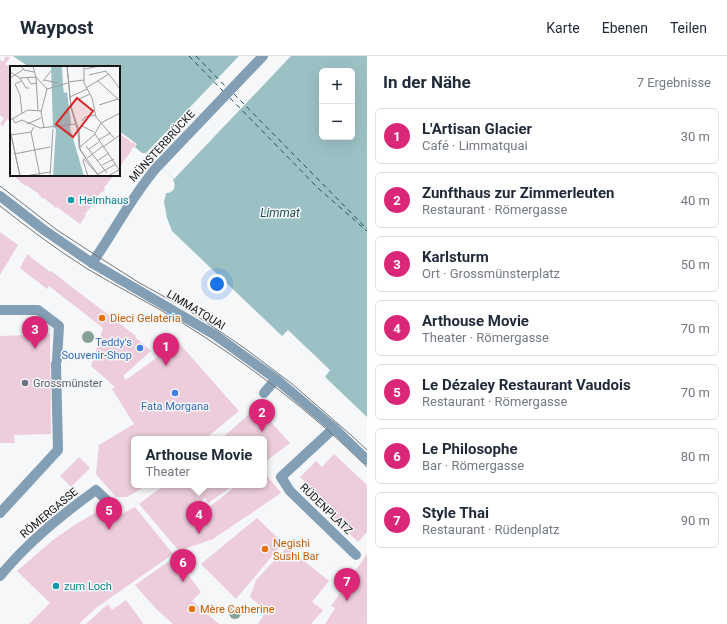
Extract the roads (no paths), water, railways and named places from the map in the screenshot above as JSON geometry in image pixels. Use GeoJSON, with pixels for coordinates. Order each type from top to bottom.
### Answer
{"type":"FeatureCollection","features":[{"type":"Feature","properties":{"kind":"street","name":"MÜNSTERBRÜCKE"},"geometry":{"type":"LineString","coordinates":[[92,263],[137,192],[156,167],[263,56]]}},
{"type":"Feature","properties":{"kind":"street","name":"LIMMATQUAI"},"geometry":{"type":"LineString","coordinates":[[0,196],[44,230],[92,263],[215,335],[276,379],[334,428],[367,460]]}},
{"type":"Feature","properties":{"kind":"street"},"geometry":{"type":"LineString","coordinates":[[0,310],[38,310],[59,326],[56,362],[58,450],[0,513]]}},
{"type":"Feature","properties":{"kind":"street"},"geometry":{"type":"LineString","coordinates":[[264,393],[276,379]]}},
{"type":"Feature","properties":{"kind":"street","name":"RÜDENPLATZ"},"geometry":{"type":"LineString","coordinates":[[334,428],[281,477],[290,491],[356,555]]}},
{"type":"Feature","properties":{"kind":"street","name":"RÖMERGASSE"},"geometry":{"type":"LineString","coordinates":[[0,576],[10,563],[46,530],[96,490],[116,509]]}},
{"type":"Feature","properties":{"kind":"water","name":"Limmat"},"geometry":{"type":"Polygon","coordinates":[[[13,56],[367,56],[367,417],[325,377],[330,370],[288,330],[282,336],[172,231],[167,218],[164,202],[166,193],[171,192],[174,189],[174,179],[146,153],[142,153],[135,147],[137,144],[120,132],[120,66],[28,66],[13,56]]]}},
{"type":"Feature","properties":{"kind":"tram line"},"geometry":{"type":"LineString","coordinates":[[0,186],[57,230],[138,282],[188,310],[243,347],[291,383],[367,450]]}},
{"type":"Feature","properties":{"kind":"tram line"},"geometry":{"type":"LineString","coordinates":[[0,206],[75,261],[181,322],[254,371],[324,427],[367,467]]}},
{"type":"Feature","properties":{"kind":"place","name":"Helmhaus"},"geometry":{"type":"Point","coordinates":[71,200]}},
{"type":"Feature","properties":{"kind":"place","name":"Dieci Gelateria"},"geometry":{"type":"Point","coordinates":[102,318]}},
{"type":"Feature","properties":{"kind":"place","name":"Teddy's Souvenir-Shop"},"geometry":{"type":"Point","coordinates":[140,348]}},
{"type":"Feature","properties":{"kind":"place","name":"Karlsturm"},"geometry":{"type":"Point","coordinates":[35,349]}},
{"type":"Feature","properties":{"kind":"place","name":"L'Artisan Glacier"},"geometry":{"type":"Point","coordinates":[166,366]}},
{"type":"Feature","properties":{"kind":"place","name":"Grossmünster"},"geometry":{"type":"Point","coordinates":[25,383]}},
{"type":"Feature","properties":{"kind":"place","name":"Fata Morgana"},"geometry":{"type":"Point","coordinates":[175,393]}},
{"type":"Feature","properties":{"kind":"place","name":"Zunfthaus zur Zimmerleuten"},"geometry":{"type":"Point","coordinates":[262,432]}},
{"type":"Feature","properties":{"kind":"place","name":"Le Dézaley Restaurant Vaudois"},"geometry":{"type":"Point","coordinates":[109,530]}},
{"type":"Feature","properties":{"kind":"place","name":"Arthouse Movie"},"geometry":{"type":"Point","coordinates":[199,534]}},
{"type":"Feature","properties":{"kind":"place","name":"Negishi Sushi Bar"},"geometry":{"type":"Point","coordinates":[265,549]}},
{"type":"Feature","properties":{"kind":"place","name":"Le Philosophe"},"geometry":{"type":"Point","coordinates":[183,582]}},
{"type":"Feature","properties":{"kind":"place","name":"zum Loch"},"geometry":{"type":"Point","coordinates":[56,586]}},
{"type":"Feature","properties":{"kind":"place","name":"Style Thai"},"geometry":{"type":"Point","coordinates":[347,601]}},
{"type":"Feature","properties":{"kind":"place","name":"Mère Catherine"},"geometry":{"type":"Point","coordinates":[192,609]}}]}
